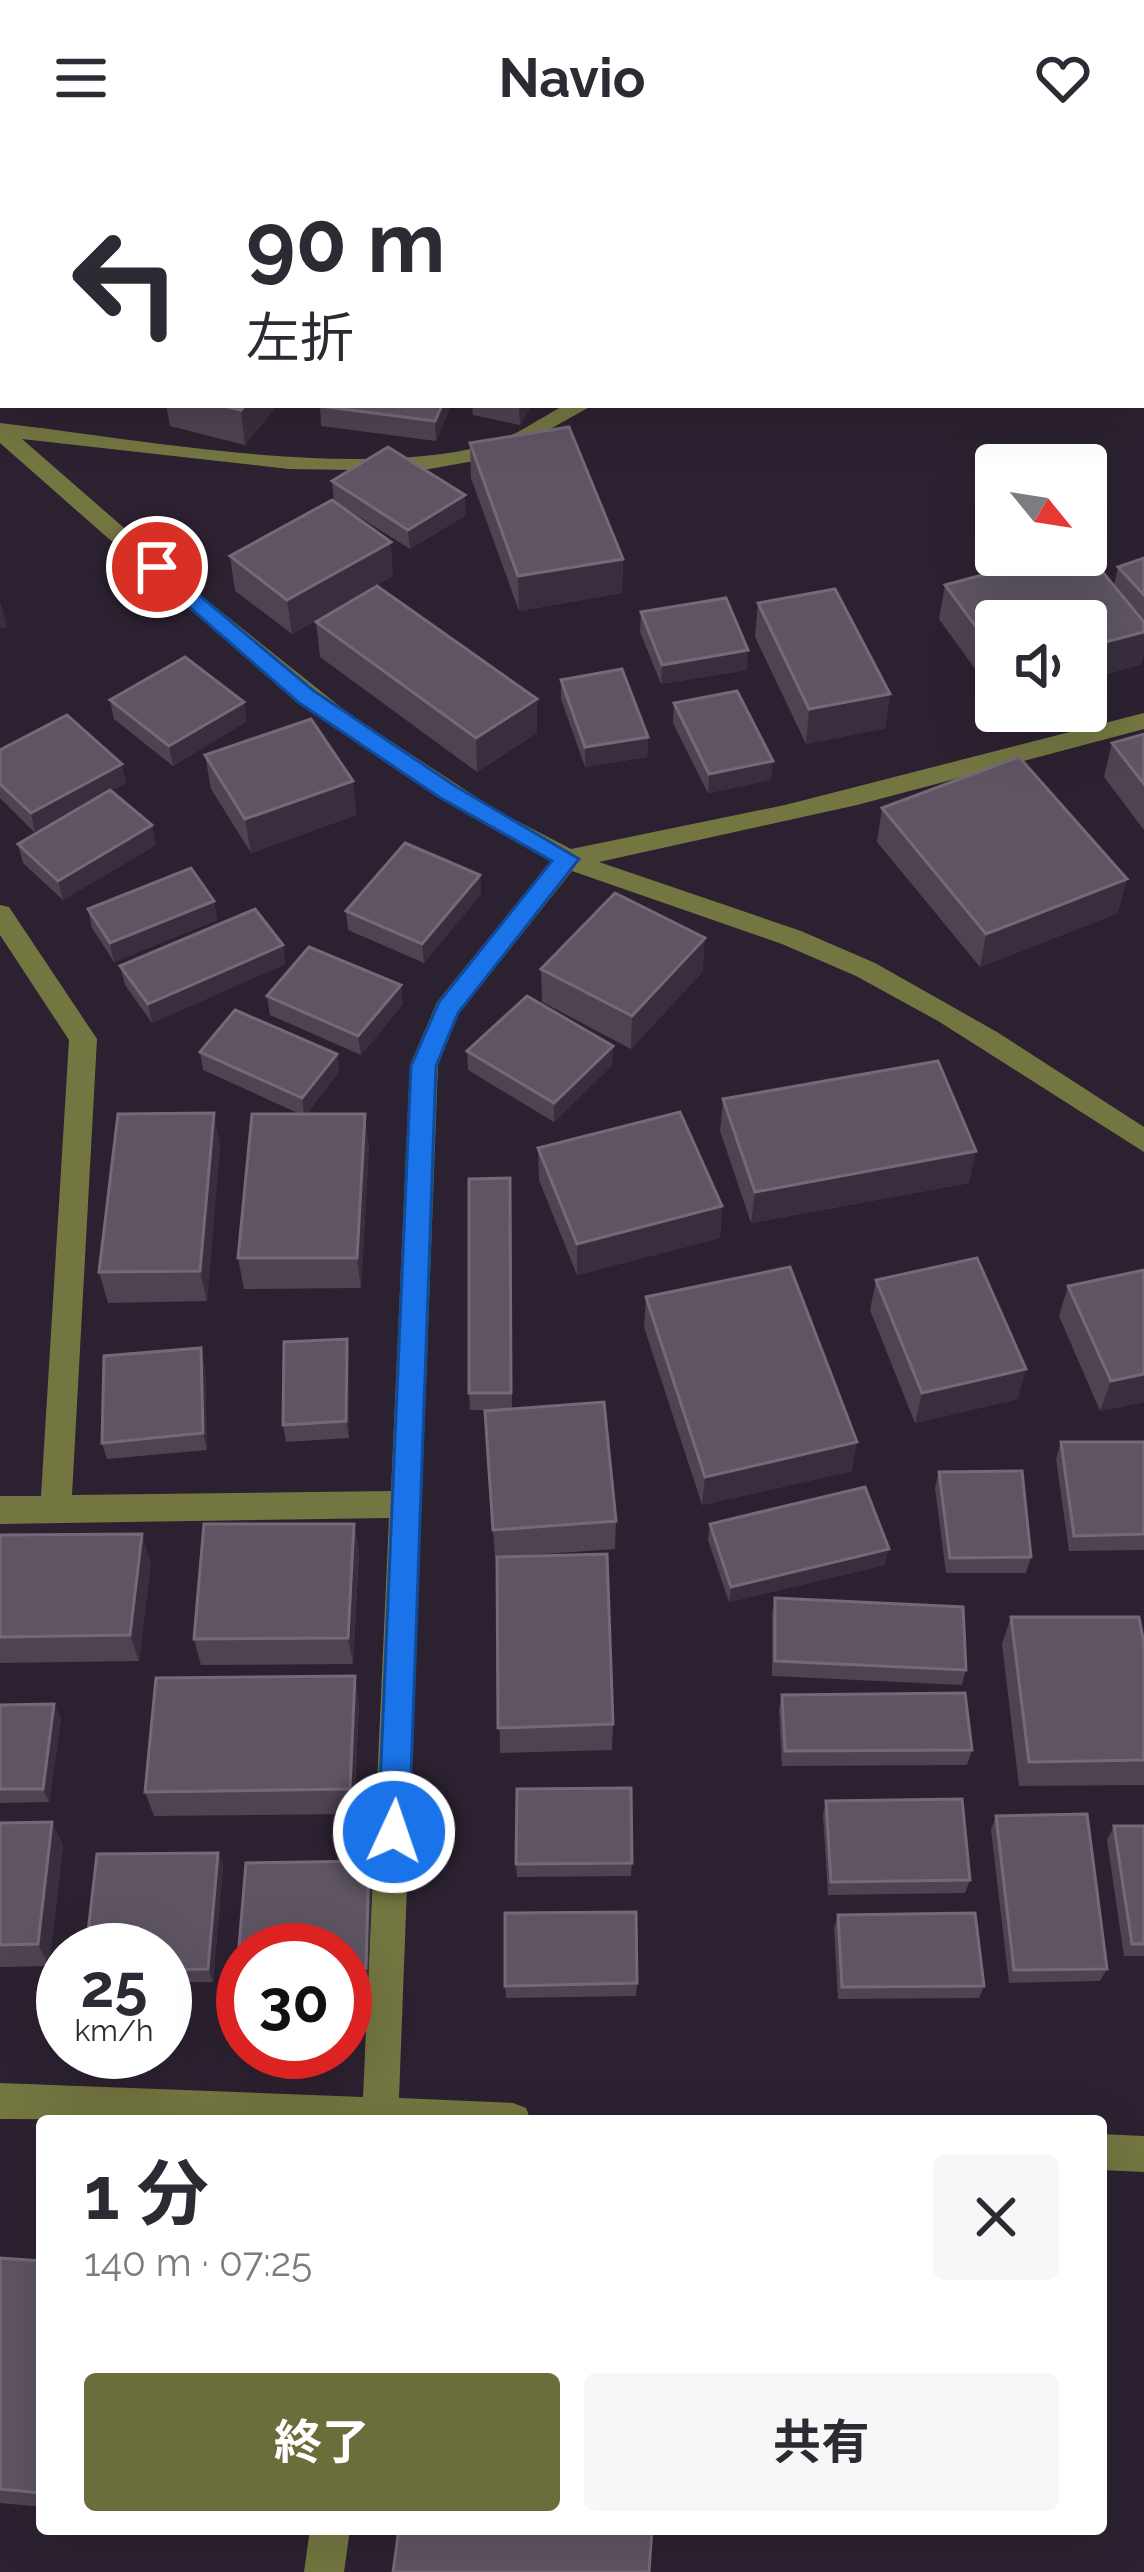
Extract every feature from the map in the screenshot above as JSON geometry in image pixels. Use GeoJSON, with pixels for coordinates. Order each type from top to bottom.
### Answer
{"type":"FeatureCollection","features":[{"type":"Feature","properties":{"kind":"street"},"geometry":{"type":"LineString","coordinates":[[0,431],[289,462],[418,464],[494,451],[576,408]]}},
{"type":"Feature","properties":{"kind":"street"},"geometry":{"type":"LineString","coordinates":[[0,431],[306,696],[447,791],[567,859],[824,950],[963,1024],[1144,1141]]}},
{"type":"Feature","properties":{"kind":"street"},"geometry":{"type":"LineString","coordinates":[[381,2115],[424,1066],[448,1009],[567,859],[854,799],[1144,721]]}},
{"type":"Feature","properties":{"kind":"street"},"geometry":{"type":"LineString","coordinates":[[0,914],[83,1039],[56,1508]]}},
{"type":"Feature","properties":{"kind":"street"},"geometry":{"type":"LineString","coordinates":[[0,1510],[408,1504]]}},
{"type":"Feature","properties":{"kind":"street"},"geometry":{"type":"LineString","coordinates":[[0,2101],[314,2115]]}},
{"type":"Feature","properties":{"kind":"street"},"geometry":{"type":"LineString","coordinates":[[1107,2152],[1144,2154]]}},
{"type":"Feature","properties":{"kind":"street"},"geometry":{"type":"LineString","coordinates":[[325,2572],[329,2535]]}},
{"type":"Feature","properties":{"kind":"building"},"geometry":{"type":"Polygon","coordinates":[[[334,408],[441,408],[435,421],[334,408]]]}},
{"type":"Feature","properties":{"kind":"building"},"geometry":{"type":"Polygon","coordinates":[[[569,427],[623,559],[518,576],[470,443],[569,427]]]}},
{"type":"Feature","properties":{"kind":"building"},"geometry":{"type":"Polygon","coordinates":[[[388,447],[465,495],[408,530],[332,481],[388,447]]]}},
{"type":"Feature","properties":{"kind":"building"},"geometry":{"type":"Polygon","coordinates":[[[332,500],[391,542],[287,600],[230,556],[332,500]]]}},
{"type":"Feature","properties":{"kind":"building"},"geometry":{"type":"Polygon","coordinates":[[[1144,558],[1144,595],[1118,567],[1144,558]]]}},
{"type":"Feature","properties":{"kind":"building"},"geometry":{"type":"Polygon","coordinates":[[[979,576],[1106,576],[1144,622],[1144,632],[1107,642],[1107,600],[975,600],[975,626],[945,585],[979,576]]]}},
{"type":"Feature","properties":{"kind":"building"},"geometry":{"type":"Polygon","coordinates":[[[377,586],[537,699],[476,738],[316,622],[377,586]]]}},
{"type":"Feature","properties":{"kind":"building"},"geometry":{"type":"Polygon","coordinates":[[[835,589],[890,694],[809,709],[758,603],[835,589]]]}},
{"type":"Feature","properties":{"kind":"building"},"geometry":{"type":"Polygon","coordinates":[[[726,598],[748,650],[662,665],[641,612],[726,598]]]}},
{"type":"Feature","properties":{"kind":"building"},"geometry":{"type":"Polygon","coordinates":[[[185,657],[244,702],[169,746],[110,700],[185,657]]]}},
{"type":"Feature","properties":{"kind":"building"},"geometry":{"type":"Polygon","coordinates":[[[622,669],[648,737],[585,747],[561,680],[622,669]]]}},
{"type":"Feature","properties":{"kind":"building"},"geometry":{"type":"Polygon","coordinates":[[[737,691],[773,761],[709,774],[674,703],[737,691]]]}},
{"type":"Feature","properties":{"kind":"building"},"geometry":{"type":"Polygon","coordinates":[[[67,715],[122,764],[31,813],[0,784],[0,750],[67,715]]]}},
{"type":"Feature","properties":{"kind":"building"},"geometry":{"type":"Polygon","coordinates":[[[311,719],[353,781],[245,819],[205,755],[311,719]]]}},
{"type":"Feature","properties":{"kind":"building"},"geometry":{"type":"Polygon","coordinates":[[[1144,734],[1144,784],[1112,743],[1144,734]]]}},
{"type":"Feature","properties":{"kind":"building"},"geometry":{"type":"Polygon","coordinates":[[[1019,757],[1127,879],[986,934],[882,808],[1019,757]]]}},
{"type":"Feature","properties":{"kind":"building"},"geometry":{"type":"Polygon","coordinates":[[[110,790],[152,825],[58,881],[18,844],[110,790]]]}},
{"type":"Feature","properties":{"kind":"building"},"geometry":{"type":"Polygon","coordinates":[[[405,843],[480,875],[422,944],[346,911],[405,843]]]}},
{"type":"Feature","properties":{"kind":"building"},"geometry":{"type":"Polygon","coordinates":[[[191,868],[214,901],[110,943],[88,909],[191,868]]]}},
{"type":"Feature","properties":{"kind":"building"},"geometry":{"type":"Polygon","coordinates":[[[615,893],[705,938],[632,1016],[541,969],[615,893]]]}},
{"type":"Feature","properties":{"kind":"building"},"geometry":{"type":"Polygon","coordinates":[[[255,909],[283,945],[148,1004],[120,966],[255,909]]]}},
{"type":"Feature","properties":{"kind":"building"},"geometry":{"type":"Polygon","coordinates":[[[309,947],[401,985],[358,1036],[267,996],[309,947]]]}},
{"type":"Feature","properties":{"kind":"building"},"geometry":{"type":"Polygon","coordinates":[[[527,996],[613,1046],[554,1103],[467,1051],[527,996]]]}},
{"type":"Feature","properties":{"kind":"building"},"geometry":{"type":"Polygon","coordinates":[[[235,1010],[337,1054],[302,1098],[200,1052],[235,1010]]]}},
{"type":"Feature","properties":{"kind":"building"},"geometry":{"type":"Polygon","coordinates":[[[938,1061],[976,1151],[755,1192],[723,1099],[938,1061]]]}},
{"type":"Feature","properties":{"kind":"building"},"geometry":{"type":"Polygon","coordinates":[[[680,1112],[722,1206],[577,1244],[538,1148],[680,1112]]]}},
{"type":"Feature","properties":{"kind":"building"},"geometry":{"type":"Polygon","coordinates":[[[214,1113],[200,1271],[99,1272],[118,1114],[214,1113]]]}},
{"type":"Feature","properties":{"kind":"building"},"geometry":{"type":"Polygon","coordinates":[[[252,1114],[365,1114],[357,1258],[238,1258],[252,1114]]]}},
{"type":"Feature","properties":{"kind":"building"},"geometry":{"type":"Polygon","coordinates":[[[510,1178],[511,1393],[469,1393],[469,1179],[510,1178]]]}},
{"type":"Feature","properties":{"kind":"building"},"geometry":{"type":"Polygon","coordinates":[[[977,1258],[1026,1369],[922,1393],[876,1280],[977,1258]]]}},
{"type":"Feature","properties":{"kind":"building"},"geometry":{"type":"Polygon","coordinates":[[[790,1267],[857,1442],[705,1477],[646,1297],[790,1267]]]}},
{"type":"Feature","properties":{"kind":"building"},"geometry":{"type":"Polygon","coordinates":[[[1144,1270],[1144,1374],[1111,1381],[1068,1286],[1144,1270]]]}},
{"type":"Feature","properties":{"kind":"building"},"geometry":{"type":"Polygon","coordinates":[[[347,1339],[346,1421],[283,1425],[284,1342],[347,1339]]]}},
{"type":"Feature","properties":{"kind":"building"},"geometry":{"type":"Polygon","coordinates":[[[201,1348],[203,1433],[102,1443],[104,1356],[201,1348]]]}},
{"type":"Feature","properties":{"kind":"building"},"geometry":{"type":"Polygon","coordinates":[[[604,1402],[616,1521],[493,1530],[485,1411],[604,1402]]]}},
{"type":"Feature","properties":{"kind":"building"},"geometry":{"type":"Polygon","coordinates":[[[1061,1442],[1144,1442],[1144,1534],[1074,1536],[1061,1442]]]}},
{"type":"Feature","properties":{"kind":"building"},"geometry":{"type":"Polygon","coordinates":[[[1022,1471],[1031,1557],[950,1558],[939,1472],[1022,1471]]]}},
{"type":"Feature","properties":{"kind":"building"},"geometry":{"type":"Polygon","coordinates":[[[865,1487],[889,1549],[731,1587],[710,1524],[865,1487]]]}},
{"type":"Feature","properties":{"kind":"building"},"geometry":{"type":"Polygon","coordinates":[[[204,1524],[354,1524],[348,1638],[194,1639],[204,1524]]]}},
{"type":"Feature","properties":{"kind":"building"},"geometry":{"type":"Polygon","coordinates":[[[142,1534],[130,1635],[0,1637],[0,1535],[142,1534]]]}},
{"type":"Feature","properties":{"kind":"building"},"geometry":{"type":"Polygon","coordinates":[[[607,1554],[613,1724],[498,1728],[497,1557],[607,1554]]]}},
{"type":"Feature","properties":{"kind":"building"},"geometry":{"type":"Polygon","coordinates":[[[775,1598],[963,1607],[966,1670],[775,1661],[775,1598]]]}},
{"type":"Feature","properties":{"kind":"building"},"geometry":{"type":"Polygon","coordinates":[[[1011,1617],[1139,1617],[1144,1644],[1144,1760],[1029,1762],[1011,1617]]]}},
{"type":"Feature","properties":{"kind":"building"},"geometry":{"type":"Polygon","coordinates":[[[355,1676],[350,1789],[145,1792],[156,1678],[355,1676]]]}},
{"type":"Feature","properties":{"kind":"building"},"geometry":{"type":"Polygon","coordinates":[[[965,1693],[972,1750],[785,1751],[782,1695],[965,1693]]]}},
{"type":"Feature","properties":{"kind":"building"},"geometry":{"type":"Polygon","coordinates":[[[54,1704],[43,1789],[0,1789],[0,1705],[54,1704]]]}},
{"type":"Feature","properties":{"kind":"building"},"geometry":{"type":"Polygon","coordinates":[[[631,1788],[632,1863],[516,1864],[517,1789],[631,1788]]]}},
{"type":"Feature","properties":{"kind":"building"},"geometry":{"type":"Polygon","coordinates":[[[962,1799],[970,1880],[831,1882],[826,1801],[962,1799]]]}},
{"type":"Feature","properties":{"kind":"building"},"geometry":{"type":"Polygon","coordinates":[[[1087,1814],[1107,1969],[1014,1970],[996,1816],[1087,1814]]]}},
{"type":"Feature","properties":{"kind":"building"},"geometry":{"type":"Polygon","coordinates":[[[52,1822],[36,1944],[0,1945],[0,1823],[52,1822]]]}},
{"type":"Feature","properties":{"kind":"building"},"geometry":{"type":"Polygon","coordinates":[[[1114,1826],[1144,1826],[1144,1944],[1132,1944],[1114,1826]]]}},
{"type":"Feature","properties":{"kind":"building"},"geometry":{"type":"Polygon","coordinates":[[[218,1853],[208,1969],[192,1969],[192,1923],[89,1923],[97,1854],[218,1853]]]}},
{"type":"Feature","properties":{"kind":"building"},"geometry":{"type":"Polygon","coordinates":[[[369,1861],[367,1923],[241,1923],[246,1863],[369,1861]]]}},
{"type":"Feature","properties":{"kind":"building"},"geometry":{"type":"Polygon","coordinates":[[[636,1912],[637,1983],[505,1986],[505,1913],[636,1912]]]}},
{"type":"Feature","properties":{"kind":"building"},"geometry":{"type":"Polygon","coordinates":[[[975,1913],[984,1986],[842,1987],[838,1915],[975,1913]]]}},
{"type":"Feature","properties":{"kind":"building"},"geometry":{"type":"Polygon","coordinates":[[[0,2258],[36,2261],[36,2492],[0,2489],[0,2258]]]}},
{"type":"Feature","properties":{"kind":"building"},"geometry":{"type":"Polygon","coordinates":[[[398,2535],[652,2535],[649,2572],[393,2572],[398,2535]]]}},
{"type":"Feature","properties":{"kind":"route"},"geometry":{"type":"LineString","coordinates":[[157,567],[306,696],[447,791],[567,859],[448,1009],[424,1066],[394,1832]]}}]}
